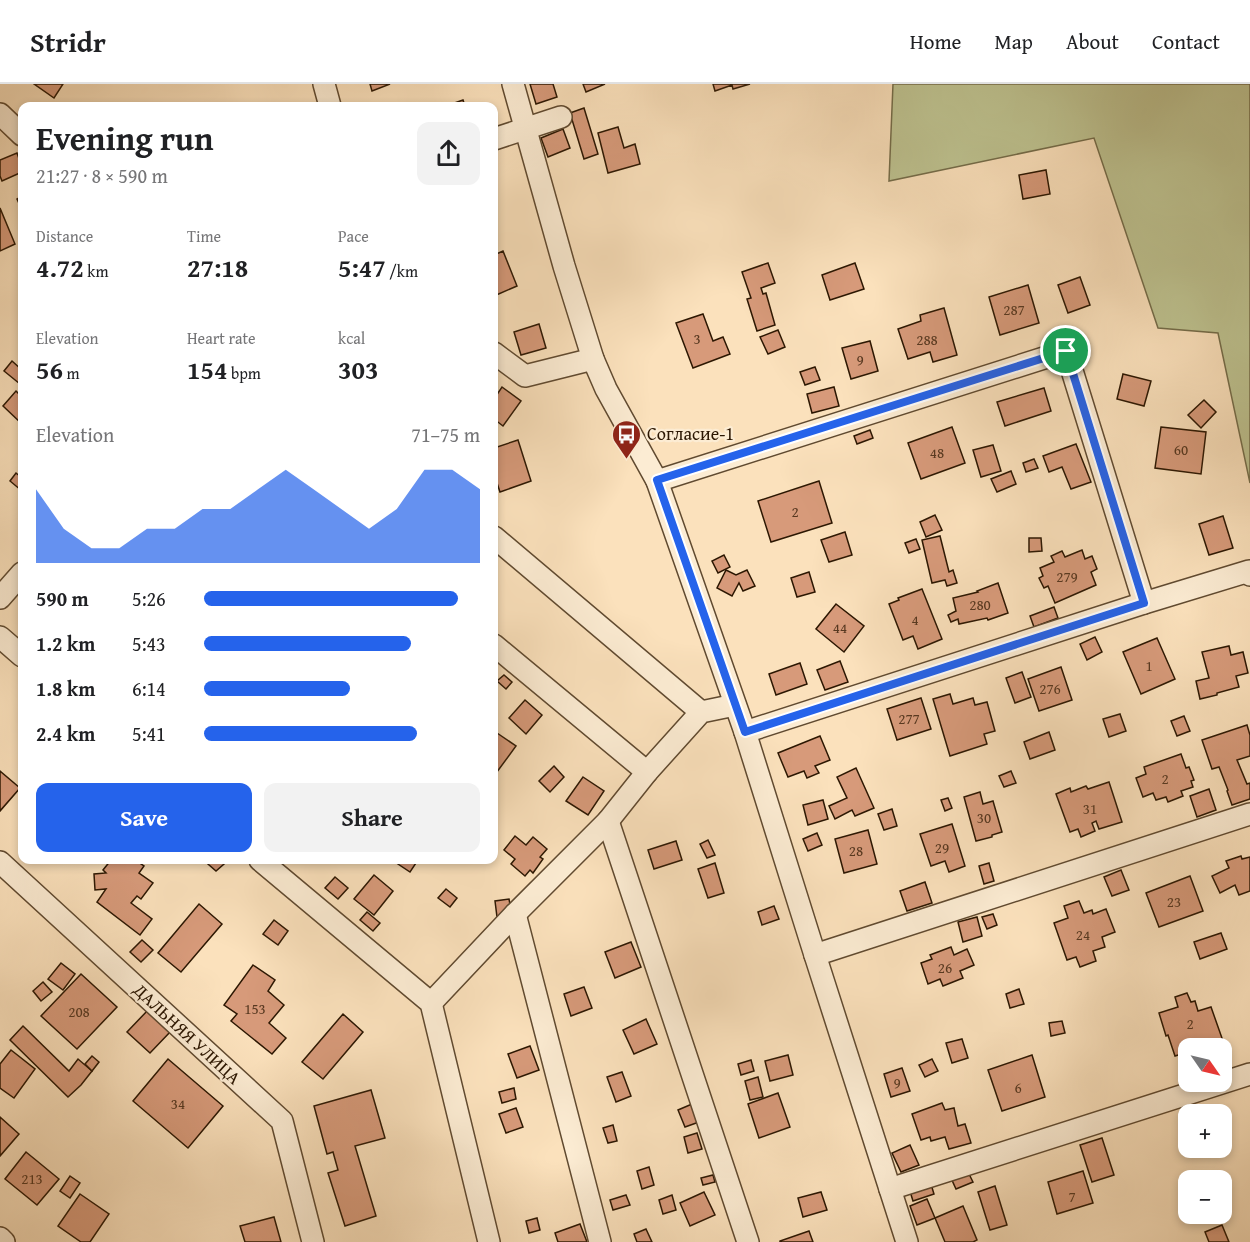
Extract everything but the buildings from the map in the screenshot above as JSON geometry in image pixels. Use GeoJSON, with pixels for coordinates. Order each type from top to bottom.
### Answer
{"type":"FeatureCollection","features":[{"type":"Feature","properties":{"kind":"street"},"geometry":{"type":"LineString","coordinates":[[324,84],[329,102]]}},
{"type":"Feature","properties":{"kind":"street"},"geometry":{"type":"LineString","coordinates":[[513,84],[564,266],[593,359],[606,389],[657,480],[745,732],[907,1242]]}},
{"type":"Feature","properties":{"kind":"street"},"geometry":{"type":"LineString","coordinates":[[0,114],[13,134]]}},
{"type":"Feature","properties":{"kind":"street"},"geometry":{"type":"LineString","coordinates":[[498,138],[561,117]]}},
{"type":"Feature","properties":{"kind":"street"},"geometry":{"type":"LineString","coordinates":[[657,480],[1066,351],[1144,603]]}},
{"type":"Feature","properties":{"kind":"street"},"geometry":{"type":"LineString","coordinates":[[498,356],[525,376],[593,359]]}},
{"type":"Feature","properties":{"kind":"street"},"geometry":{"type":"LineString","coordinates":[[498,540],[701,712]]}},
{"type":"Feature","properties":{"kind":"street"},"geometry":{"type":"LineString","coordinates":[[745,732],[1144,603],[1249,573]]}},
{"type":"Feature","properties":{"kind":"street"},"geometry":{"type":"LineString","coordinates":[[0,598],[18,578]]}},
{"type":"Feature","properties":{"kind":"street"},"geometry":{"type":"LineString","coordinates":[[0,636],[18,652]]}},
{"type":"Feature","properties":{"kind":"street"},"geometry":{"type":"LineString","coordinates":[[498,648],[647,772]]}},
{"type":"Feature","properties":{"kind":"street"},"geometry":{"type":"LineString","coordinates":[[431,1003],[515,914],[608,822],[647,772],[701,712],[735,705]]}},
{"type":"Feature","properties":{"kind":"street"},"geometry":{"type":"LineString","coordinates":[[814,955],[1250,814]]}},
{"type":"Feature","properties":{"kind":"street"},"geometry":{"type":"LineString","coordinates":[[608,822],[748,1242]]}},
{"type":"Feature","properties":{"kind":"street","name":"ДАЛЬНЯЯ УЛИЦА"},"geometry":{"type":"LineString","coordinates":[[0,862],[282,1121],[313,1242]]}},
{"type":"Feature","properties":{"kind":"street"},"geometry":{"type":"LineString","coordinates":[[265,864],[431,1003],[489,1242]]}},
{"type":"Feature","properties":{"kind":"street"},"geometry":{"type":"LineString","coordinates":[[515,914],[600,1242]]}},
{"type":"Feature","properties":{"kind":"street"},"geometry":{"type":"LineString","coordinates":[[890,1189],[1250,1074]]}},
{"type":"Feature","properties":{"kind":"street"},"geometry":{"type":"LineString","coordinates":[[0,1238],[4,1242]]}},
{"type":"Feature","properties":{"kind":"green space"},"geometry":{"type":"Polygon","coordinates":[[[893,84],[1250,84],[1250,483],[1218,333],[1158,328],[1094,138],[889,181],[893,84]]]}},
{"type":"Feature","properties":{"kind":"place","name":"Согласие-1"},"geometry":{"type":"Point","coordinates":[626,460]}},
{"type":"Feature","properties":{"kind":"route"},"geometry":{"type":"LineString","coordinates":[[1066,351],[1144,603],[745,732],[657,480],[1066,351]]}}]}
